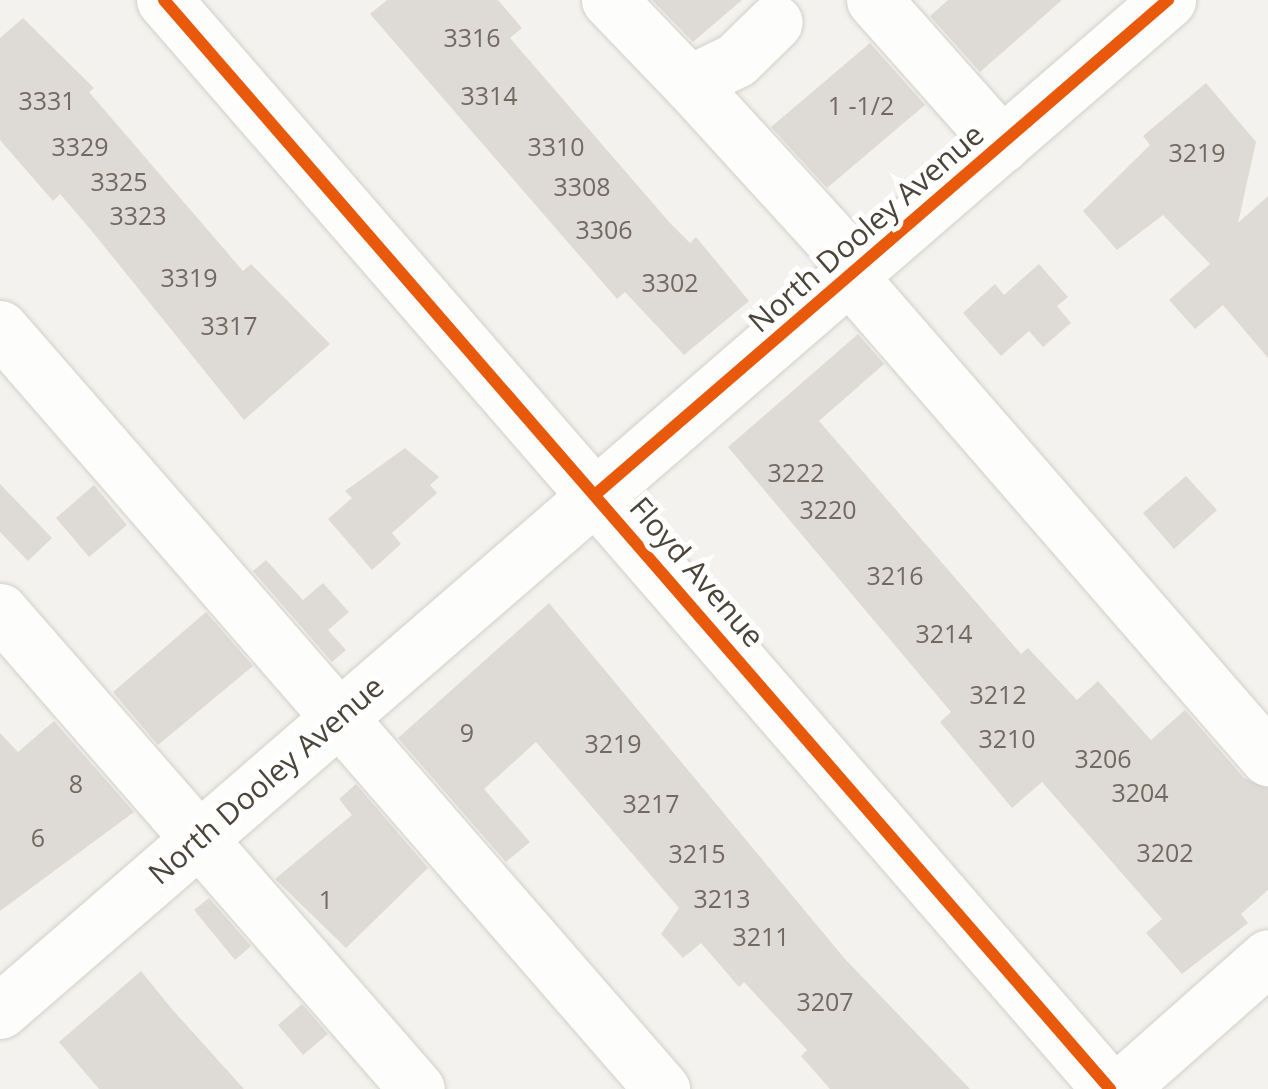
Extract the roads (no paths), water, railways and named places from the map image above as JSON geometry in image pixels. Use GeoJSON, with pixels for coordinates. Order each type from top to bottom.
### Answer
{"type":"FeatureCollection","features":[{"type":"Feature","properties":{"kind":"street","name":"Floyd Avenue"},"geometry":{"type":"LineString","coordinates":[[164,0],[1110,1089]]}},
{"type":"Feature","properties":{"kind":"street"},"geometry":{"type":"LineString","coordinates":[[609,0],[689,82],[1268,758]]}},
{"type":"Feature","properties":{"kind":"street"},"geometry":{"type":"LineString","coordinates":[[874,0],[1002,144]]}},
{"type":"Feature","properties":{"kind":"street","name":"North Dooley Avenue"},"geometry":{"type":"LineString","coordinates":[[0,1011],[1168,0]]}},
{"type":"Feature","properties":{"kind":"street"},"geometry":{"type":"LineString","coordinates":[[689,82],[736,60],[775,22]]}},
{"type":"Feature","properties":{"kind":"street"},"geometry":{"type":"LineString","coordinates":[[0,328],[662,1089]]}},
{"type":"Feature","properties":{"kind":"street"},"geometry":{"type":"LineString","coordinates":[[0,611],[417,1089]]}},
{"type":"Feature","properties":{"kind":"street"},"geometry":{"type":"LineString","coordinates":[[1120,1089],[1268,957]]}}]}
